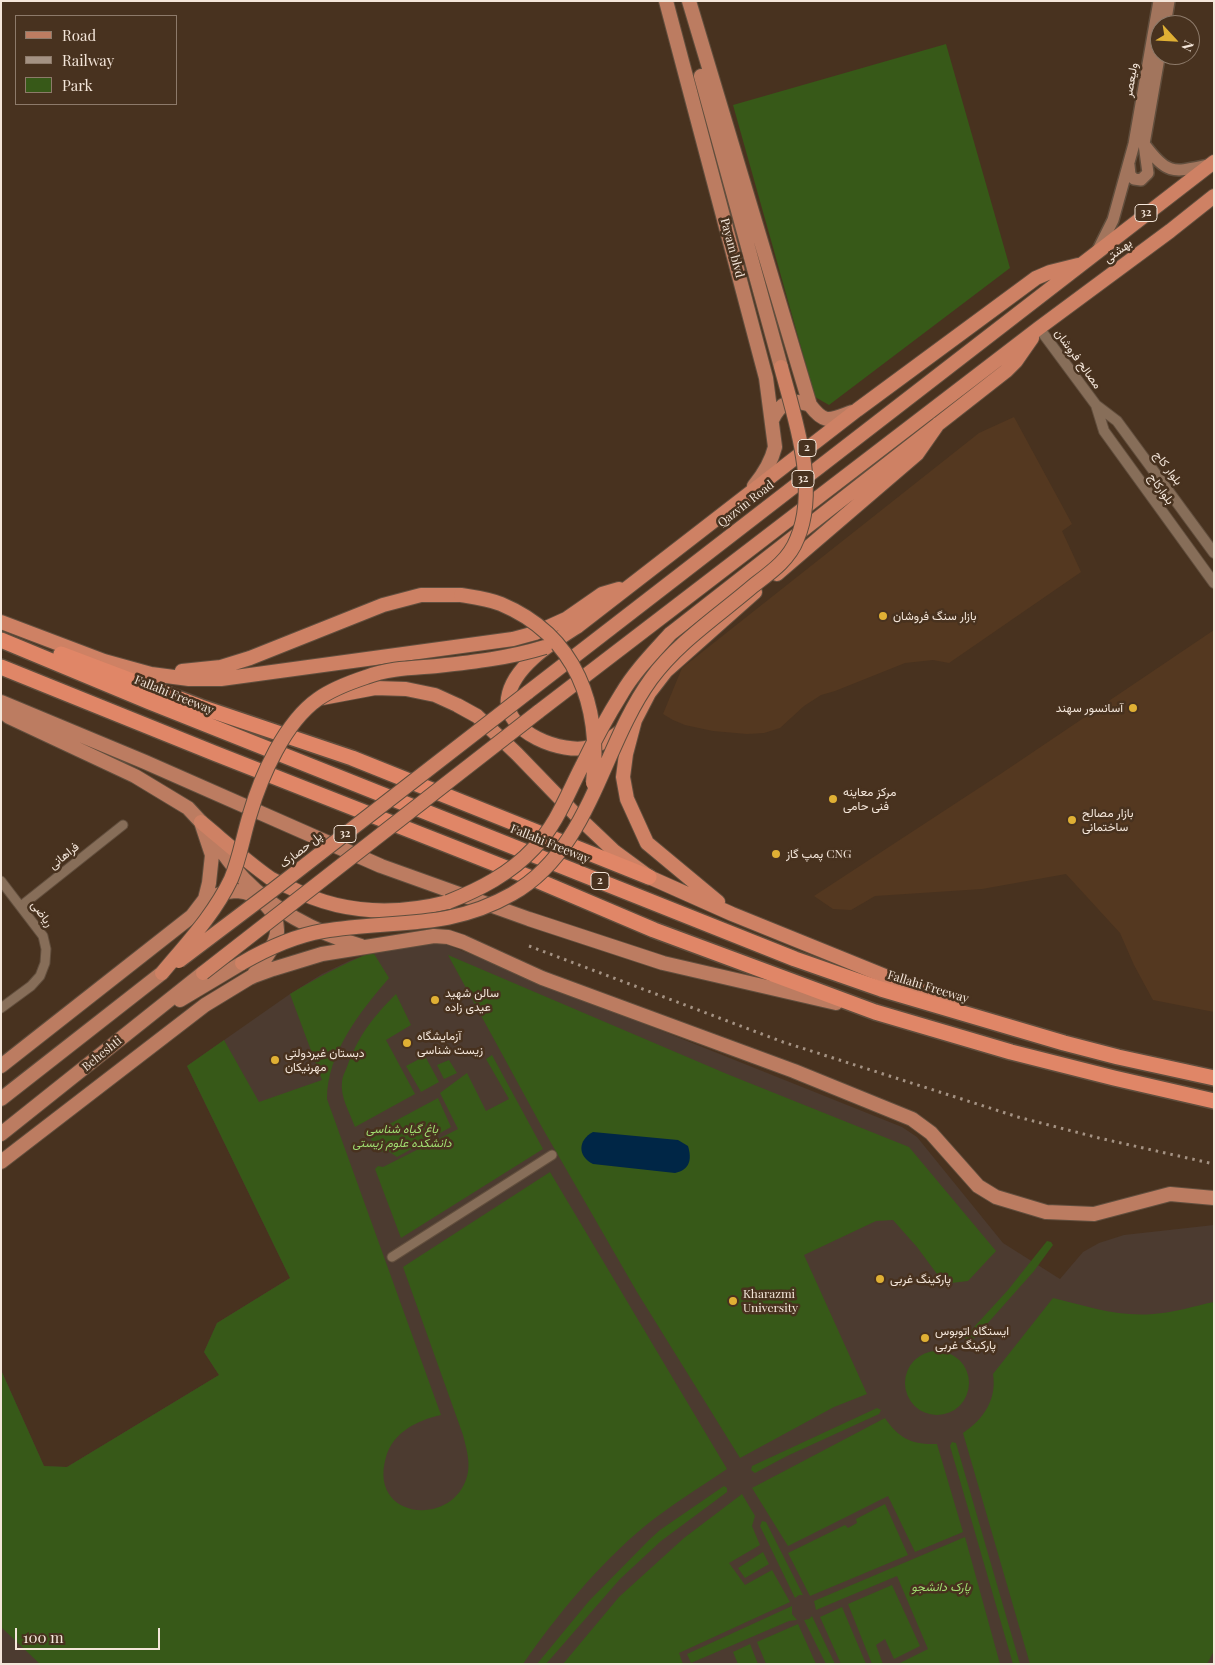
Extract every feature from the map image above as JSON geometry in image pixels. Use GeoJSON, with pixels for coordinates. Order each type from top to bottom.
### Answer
{"type":"FeatureCollection","features":[{"type":"Feature","properties":{"kind":"highway","name":"بهشتی"},"geometry":{"type":"LineString","coordinates":[[1078,265],[1212,164]]}},
{"type":"Feature","properties":{"kind":"highway","name":"بهشتی"},"geometry":{"type":"LineString","coordinates":[[1039,328],[1214,196]]}},
{"type":"Feature","properties":{"kind":"highway","name":"2"},"geometry":{"type":"LineString","coordinates":[[545,647],[578,626],[857,410],[1036,278],[1050,272],[1078,265]]}},
{"type":"Feature","properties":{"kind":"highway","name":"Qazvin Road"},"geometry":{"type":"LineString","coordinates":[[527,693],[1078,265]]}},
{"type":"Feature","properties":{"kind":"highway"},"geometry":{"type":"LineString","coordinates":[[201,822],[271,878],[308,897],[334,906],[360,910],[431,906],[448,902],[499,878],[534,849],[552,825],[563,808],[581,767],[623,691],[641,666],[670,634],[1006,371],[1016,361],[1039,328]]}},
{"type":"Feature","properties":{"kind":"highway","name":"32"},"geometry":{"type":"LineString","coordinates":[[203,973],[538,712],[1039,328]]}},
{"type":"Feature","properties":{"kind":"highway"},"geometry":{"type":"LineString","coordinates":[[242,963],[282,942],[324,931],[439,920],[470,914],[514,894],[533,880],[549,864],[570,837],[637,700],[661,666],[689,638],[781,563],[797,541],[803,516],[804,471],[800,439],[781,367]]}},
{"type":"Feature","properties":{"kind":"highway"},"geometry":{"type":"LineString","coordinates":[[732,914],[647,843],[627,799],[622,777],[635,720],[649,693],[666,671],[917,454],[938,424]]}},
{"type":"Feature","properties":{"kind":"highway"},"geometry":{"type":"LineString","coordinates":[[1,622],[104,661],[151,674],[188,679],[221,679],[513,639],[535,633],[566,619],[602,594],[630,586]]}},
{"type":"Feature","properties":{"kind":"highway"},"geometry":{"type":"LineString","coordinates":[[151,674],[221,667],[250,658],[383,605],[422,595],[461,594],[486,599],[521,614],[545,630],[563,651],[574,668],[584,692],[593,728],[594,766],[591,796]]}},
{"type":"Feature","properties":{"kind":"highway"},"geometry":{"type":"LineString","coordinates":[[1,636],[44,648],[201,707],[352,758],[648,877],[732,914],[1008,1026]]}},
{"type":"Feature","properties":{"kind":"highway","name":"Fallahi Freeway"},"geometry":{"type":"LineString","coordinates":[[1,640],[795,959],[881,989],[1008,1026],[1118,1057],[1214,1078]]}},
{"type":"Feature","properties":{"kind":"highway"},"geometry":{"type":"LineString","coordinates":[[545,647],[520,673],[512,686],[508,700],[511,712],[523,730],[552,745],[570,749],[590,748],[613,737],[635,720]]}},
{"type":"Feature","properties":{"kind":"highway"},"geometry":{"type":"LineString","coordinates":[[162,973],[219,903],[238,861],[257,790],[270,762],[286,733],[303,712],[318,699],[341,687],[377,673],[485,661],[545,647]]}},
{"type":"Feature","properties":{"kind":"highway","name":"2"},"geometry":{"type":"LineString","coordinates":[[1,667],[534,879],[654,930],[875,1012],[1011,1052],[1214,1101]]}},
{"type":"Feature","properties":{"kind":"highway"},"geometry":{"type":"LineString","coordinates":[[318,699],[375,688],[406,689],[435,695],[477,716],[615,852],[648,877]]}},
{"type":"Feature","properties":{"kind":"highway","name":"پل حصارک"},"geometry":{"type":"LineString","coordinates":[[162,973],[273,890],[527,693]]}},
{"type":"Feature","properties":{"kind":"main road","name":"Payam blvd"},"geometry":{"type":"LineString","coordinates":[[666,1],[766,378],[775,447],[766,472],[750,492]]}},
{"type":"Feature","properties":{"kind":"main road"},"geometry":{"type":"LineString","coordinates":[[688,1],[695,54],[781,367]]}},
{"type":"Feature","properties":{"kind":"main road"},"geometry":{"type":"LineString","coordinates":[[688,1],[810,405],[823,419],[830,420],[857,410]]}},
{"type":"Feature","properties":{"kind":"main road","name":"ولیعصر"},"geometry":{"type":"LineString","coordinates":[[1098,250],[1114,220],[1129,163],[1159,1]]}},
{"type":"Feature","properties":{"kind":"main road"},"geometry":{"type":"LineString","coordinates":[[1167,15],[1169,1]]}},
{"type":"Feature","properties":{"kind":"main road","name":"ولیعصر"},"geometry":{"type":"LineString","coordinates":[[1144,144],[1158,65]]}},
{"type":"Feature","properties":{"kind":"main road"},"geometry":{"type":"LineString","coordinates":[[1129,163],[1132,177],[1138,180],[1147,176],[1149,170],[1144,144]]}},
{"type":"Feature","properties":{"kind":"main road"},"geometry":{"type":"LineString","coordinates":[[1144,144],[1161,165],[1168,169],[1182,170],[1212,164]]}},
{"type":"Feature","properties":{"kind":"main road"},"geometry":{"type":"LineString","coordinates":[[766,378],[773,386],[785,389],[795,383],[800,372]]}},
{"type":"Feature","properties":{"kind":"main road"},"geometry":{"type":"LineString","coordinates":[[772,420],[777,410],[787,402],[799,401],[810,405]]}},
{"type":"Feature","properties":{"kind":"main road"},"geometry":{"type":"LineString","coordinates":[[1,702],[145,762],[381,866],[520,916],[663,963],[875,1012]]}},
{"type":"Feature","properties":{"kind":"main road"},"geometry":{"type":"LineString","coordinates":[[1,710],[9,717],[135,776],[188,808],[201,822],[244,879],[274,905],[328,934],[363,947]]}},
{"type":"Feature","properties":{"kind":"main road"},"geometry":{"type":"LineString","coordinates":[[1,1066],[192,916],[205,900],[212,855],[201,822]]}},
{"type":"Feature","properties":{"kind":"main road"},"geometry":{"type":"LineString","coordinates":[[205,900],[226,892],[238,891],[254,896],[271,909],[277,933],[264,961],[251,977]]}},
{"type":"Feature","properties":{"kind":"main road"},"geometry":{"type":"LineString","coordinates":[[1,1162],[206,1005],[251,977],[309,958],[434,936],[448,937],[542,978],[794,1071],[912,1119],[932,1133],[978,1186],[996,1197],[1046,1212],[1094,1214],[1170,1194],[1214,1198]]}},
{"type":"Feature","properties":{"kind":"main road"},"geometry":{"type":"LineString","coordinates":[[142,1022],[242,963]]}},
{"type":"Feature","properties":{"kind":"main road","name":"Beheshti"},"geometry":{"type":"LineString","coordinates":[[1,1099],[162,973]]}},
{"type":"Feature","properties":{"kind":"main road","name":"Beheshti"},"geometry":{"type":"LineString","coordinates":[[1,1134],[203,973]]}},
{"type":"Feature","properties":{"kind":"street","name":"مصالح فروشان"},"geometry":{"type":"LineString","coordinates":[[1039,328],[1096,406]]}},
{"type":"Feature","properties":{"kind":"street","name":"بلوار کاج"},"geometry":{"type":"LineString","coordinates":[[1096,406],[1117,421],[1214,552]]}},
{"type":"Feature","properties":{"kind":"street","name":"بلوارکاج"},"geometry":{"type":"LineString","coordinates":[[1096,406],[1104,431],[1214,583]]}},
{"type":"Feature","properties":{"kind":"street","name":"فراهانی"},"geometry":{"type":"LineString","coordinates":[[21,906],[123,825]]}},
{"type":"Feature","properties":{"kind":"street","name":"ریاضی"},"geometry":{"type":"LineString","coordinates":[[1,881],[43,936],[46,949],[45,963],[40,976],[31,986],[1,1008]]}},
{"type":"Feature","properties":{"kind":"street"},"geometry":{"type":"LineString","coordinates":[[392,1258],[552,1155]]}},
{"type":"Feature","properties":{"kind":"shaded area","name":"بازار سنگ فروشان"},"geometry":{"type":"Polygon","coordinates":[[[1014,417],[1072,524],[1062,531],[1081,572],[949,663],[933,660],[905,663],[821,695],[804,706],[780,728],[764,733],[747,734],[713,731],[685,725],[663,714],[682,668],[979,433],[1014,417]]]}},
{"type":"Feature","properties":{"kind":"shaded area","name":"بازار مصالح ساختمانی"},"geometry":{"type":"Polygon","coordinates":[[[1214,630],[1214,1012],[1153,1000],[1134,965],[1120,933],[1066,874],[982,889],[875,896],[851,910],[833,909],[814,896],[1002,773],[1214,630]]]}},
{"type":"Feature","properties":{"kind":"shaded area","name":"Kharazmi University"},"geometry":{"type":"Polygon","coordinates":[[[440,942],[902,1127],[917,1137],[1003,1243],[1060,1279],[1083,1252],[1099,1243],[1124,1235],[1214,1225],[1214,1664],[1,1664],[1,1370],[44,1466],[67,1467],[219,1375],[204,1352],[217,1323],[290,1278],[187,1066],[322,974],[373,952],[440,942]]]}},
{"type":"Feature","properties":{"kind":"green space"},"geometry":{"type":"Polygon","coordinates":[[[946,44],[1010,268],[829,405],[815,397],[733,105],[946,44]]]}},
{"type":"Feature","properties":{"kind":"green space"},"geometry":{"type":"Polygon","coordinates":[[[373,952],[389,978],[357,1019],[339,1049],[328,1082],[327,1099],[441,1415],[424,1420],[408,1428],[400,1434],[389,1448],[386,1457],[384,1479],[389,1495],[401,1505],[416,1510],[433,1509],[448,1502],[461,1490],[468,1472],[463,1435],[403,1267],[550,1172],[727,1469],[655,1518],[611,1557],[564,1609],[523,1664],[40,1664],[1,1627],[1,1370],[44,1466],[67,1467],[219,1375],[204,1352],[217,1323],[290,1278],[187,1066],[224,1040],[259,1102],[322,1080],[290,994],[331,971],[373,952]]]}},
{"type":"Feature","properties":{"kind":"green space"},"geometry":{"type":"Polygon","coordinates":[[[448,955],[727,1074],[909,1147],[996,1251],[968,1281],[951,1283],[937,1274],[917,1247],[893,1220],[876,1221],[804,1255],[867,1394],[834,1407],[740,1458],[637,1292],[543,1129],[448,955]]]}},
{"type":"Feature","properties":{"kind":"green space"},"geometry":{"type":"Polygon","coordinates":[[[396,994],[411,1025],[386,1040],[415,1094],[355,1127],[342,1093],[343,1076],[361,1036],[373,1019],[396,994]]]}},
{"type":"Feature","properties":{"kind":"green space"},"geometry":{"type":"Polygon","coordinates":[[[492,1055],[543,1149],[401,1238],[375,1169],[378,1166],[383,1167],[458,1129],[440,1093],[467,1073],[486,1111],[509,1099],[486,1059],[492,1055]]]}},
{"type":"Feature","properties":{"kind":"green space"},"geometry":{"type":"Polygon","coordinates":[[[425,1056],[439,1082],[421,1092],[406,1066],[425,1056]]]}},
{"type":"Feature","properties":{"kind":"green space"},"geometry":{"type":"Polygon","coordinates":[[[449,1060],[457,1073],[444,1079],[437,1065],[449,1060]]]}},
{"type":"Feature","properties":{"kind":"green space","name":"باغ گیاه شناسی دانشکده علوم زیستی"},"geometry":{"type":"Polygon","coordinates":[[[438,1098],[451,1127],[397,1157],[388,1151],[377,1152],[369,1135],[438,1098]]]}},
{"type":"Feature","properties":{"kind":"green space"},"geometry":{"type":"Polygon","coordinates":[[[1047,1241],[1053,1245],[1034,1271],[971,1342],[967,1342],[965,1337],[1008,1290],[1047,1241]]]}},
{"type":"Feature","properties":{"kind":"green space"},"geometry":{"type":"Polygon","coordinates":[[[1053,1298],[1102,1310],[1140,1315],[1168,1312],[1214,1302],[1214,1651],[1207,1664],[1030,1664],[963,1433],[983,1415],[987,1408],[993,1392],[993,1374],[1053,1298]]]}},
{"type":"Feature","properties":{"kind":"green space"},"geometry":{"type":"Polygon","coordinates":[[[931,1351],[943,1351],[960,1360],[967,1371],[969,1383],[967,1395],[960,1406],[943,1415],[931,1415],[919,1410],[910,1401],[905,1389],[905,1377],[910,1365],[919,1356],[931,1351]]]}},
{"type":"Feature","properties":{"kind":"green space"},"geometry":{"type":"Polygon","coordinates":[[[877,1408],[881,1410],[879,1414],[787,1456],[755,1473],[751,1470],[752,1466],[877,1408]]]}},
{"type":"Feature","properties":{"kind":"green space"},"geometry":{"type":"Polygon","coordinates":[[[885,1418],[901,1436],[907,1439],[914,1442],[937,1444],[963,1532],[915,1552],[888,1496],[788,1546],[752,1488],[885,1418]]]}},
{"type":"Feature","properties":{"kind":"green space"},"geometry":{"type":"Polygon","coordinates":[[[952,1442],[956,1443],[1020,1664],[1013,1664],[950,1446],[952,1442]]]}},
{"type":"Feature","properties":{"kind":"green space"},"geometry":{"type":"Polygon","coordinates":[[[724,1486],[727,1488],[727,1492],[661,1541],[620,1579],[546,1664],[537,1664],[589,1601],[649,1540],[660,1530],[724,1486]]]}},
{"type":"Feature","properties":{"kind":"green space"},"geometry":{"type":"Polygon","coordinates":[[[742,1494],[755,1516],[752,1526],[760,1545],[729,1563],[745,1585],[772,1570],[790,1602],[679,1653],[683,1664],[563,1664],[619,1597],[684,1538],[742,1494]]]}},
{"type":"Feature","properties":{"kind":"green space"},"geometry":{"type":"Polygon","coordinates":[[[885,1504],[908,1555],[810,1596],[788,1553],[845,1525],[848,1528],[857,1523],[856,1519],[885,1504]]]}},
{"type":"Feature","properties":{"kind":"green space"},"geometry":{"type":"Polygon","coordinates":[[[762,1521],[766,1522],[803,1595],[795,1598],[760,1526],[762,1521]]]}},
{"type":"Feature","properties":{"kind":"green space","name":"پارک دانشجو"},"geometry":{"type":"Polygon","coordinates":[[[965,1537],[1000,1664],[898,1664],[928,1649],[897,1576],[816,1610],[814,1601],[965,1537]]]}},
{"type":"Feature","properties":{"kind":"green space"},"geometry":{"type":"Polygon","coordinates":[[[763,1552],[769,1564],[745,1578],[738,1568],[763,1552]]]}},
{"type":"Feature","properties":{"kind":"green space"},"geometry":{"type":"Polygon","coordinates":[[[892,1585],[920,1646],[894,1659],[885,1639],[876,1645],[883,1664],[872,1664],[848,1604],[892,1585]]]}},
{"type":"Feature","properties":{"kind":"green space"},"geometry":{"type":"Polygon","coordinates":[[[792,1606],[792,1614],[797,1620],[789,1621],[691,1663],[687,1654],[792,1606]]]}},
{"type":"Feature","properties":{"kind":"green space"},"geometry":{"type":"Polygon","coordinates":[[[842,1607],[866,1664],[841,1664],[820,1617],[842,1607]]]}},
{"type":"Feature","properties":{"kind":"green space"},"geometry":{"type":"Polygon","coordinates":[[[812,1616],[835,1664],[826,1664],[804,1620],[812,1616]]]}},
{"type":"Feature","properties":{"kind":"green space"},"geometry":{"type":"Polygon","coordinates":[[[798,1624],[816,1664],[766,1664],[757,1642],[798,1624]]]}},
{"type":"Feature","properties":{"kind":"green space"},"geometry":{"type":"Polygon","coordinates":[[[750,1644],[758,1664],[738,1664],[733,1652],[750,1644]]]}},
{"type":"Feature","properties":{"kind":"water"},"geometry":{"type":"Polygon","coordinates":[[[593,1132],[678,1140],[688,1146],[689,1163],[680,1172],[675,1173],[593,1164],[584,1157],[581,1148],[584,1139],[593,1132]]]}},
{"type":"Feature","properties":{"kind":"railway"},"geometry":{"type":"LineString","coordinates":[[529,946],[783,1042],[1018,1117],[1099,1138],[1214,1164]]}},
{"type":"Feature","properties":{"kind":"place","name":"بازار سنگ فروشان"},"geometry":{"type":"Point","coordinates":[883,616]}},
{"type":"Feature","properties":{"kind":"place","name":"آسانسور سهند"},"geometry":{"type":"Point","coordinates":[1133,708]}},
{"type":"Feature","properties":{"kind":"place","name":"مرکز معاینه فنی حامی"},"geometry":{"type":"Point","coordinates":[833,799]}},
{"type":"Feature","properties":{"kind":"place","name":"بازار مصالح ساختمانی"},"geometry":{"type":"Point","coordinates":[1072,820]}},
{"type":"Feature","properties":{"kind":"place","name":"پمپ گاز CNG"},"geometry":{"type":"Point","coordinates":[776,854]}},
{"type":"Feature","properties":{"kind":"place","name":"سالن شهید عیدی زاده"},"geometry":{"type":"Point","coordinates":[435,1000]}},
{"type":"Feature","properties":{"kind":"place","name":"آزمایشگاه زیست شناسی"},"geometry":{"type":"Point","coordinates":[407,1043]}},
{"type":"Feature","properties":{"kind":"place","name":"دبستان غیردولتی مهرنیکان"},"geometry":{"type":"Point","coordinates":[275,1060]}},
{"type":"Feature","properties":{"kind":"place","name":"پارکینگ غربی"},"geometry":{"type":"Point","coordinates":[880,1279]}},
{"type":"Feature","properties":{"kind":"place","name":"Kharazmi University"},"geometry":{"type":"Point","coordinates":[733,1301]}},
{"type":"Feature","properties":{"kind":"place","name":"ایستگاه اتوبوس پارکینگ غربی"},"geometry":{"type":"Point","coordinates":[925,1338]}}]}
